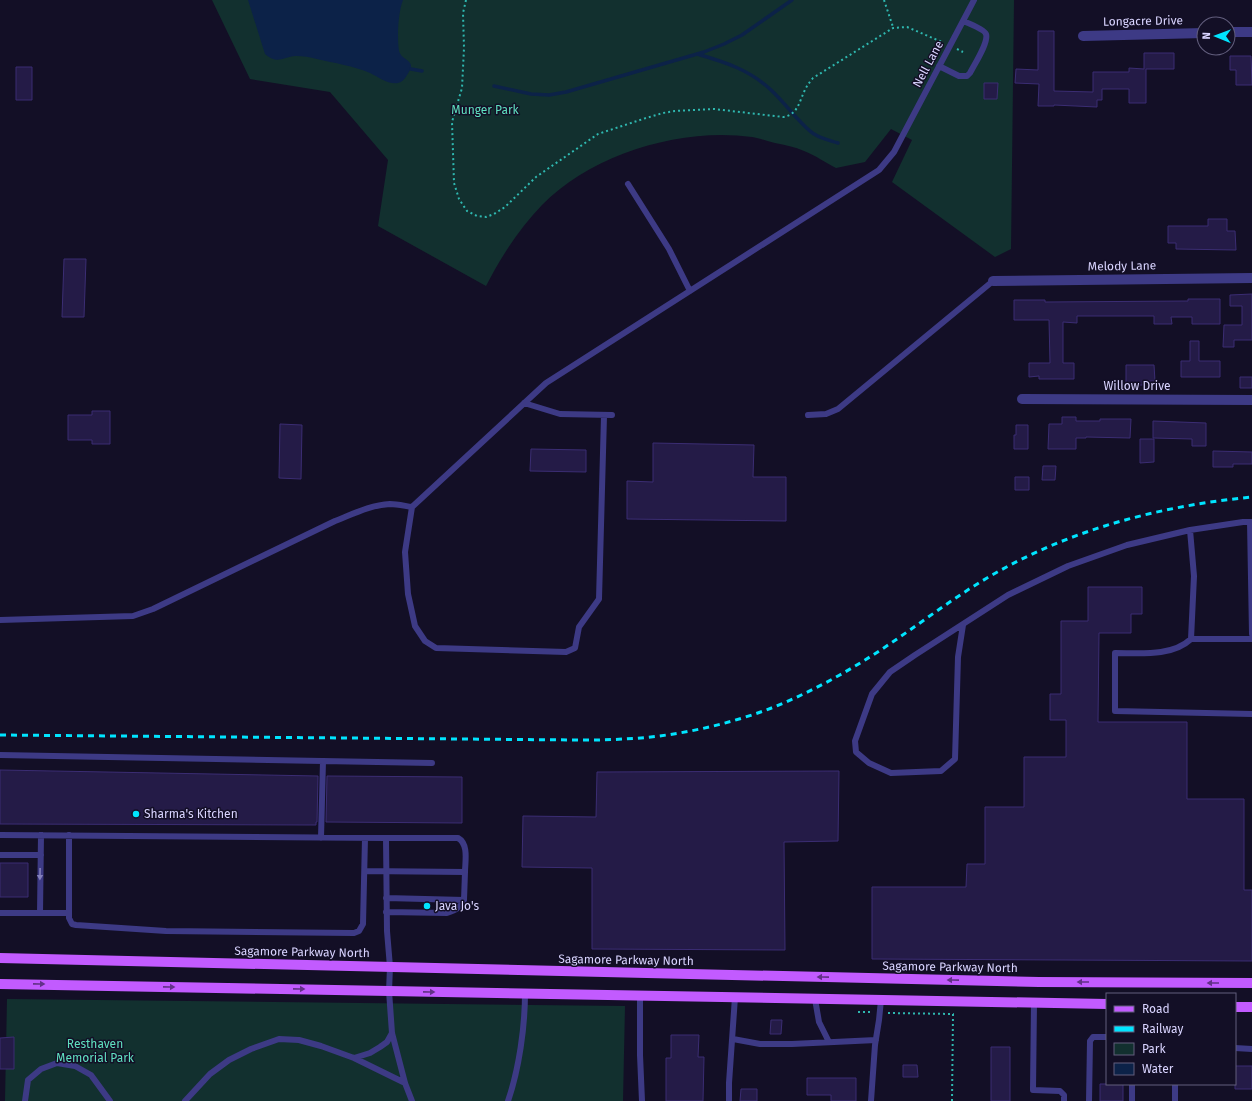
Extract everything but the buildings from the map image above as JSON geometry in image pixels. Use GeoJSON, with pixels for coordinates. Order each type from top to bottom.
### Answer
{"type":"FeatureCollection","features":[{"type":"Feature","properties":{"kind":"main road","name":"Sagamore Parkway North"},"geometry":{"type":"LineString","coordinates":[[0,958],[1031,982],[1252,983]]}},
{"type":"Feature","properties":{"kind":"main road"},"geometry":{"type":"LineString","coordinates":[[0,984],[1106,1004]]}},
{"type":"Feature","properties":{"kind":"main road"},"geometry":{"type":"LineString","coordinates":[[1236,1007],[1252,1007]]}},
{"type":"Feature","properties":{"kind":"street"},"geometry":{"type":"LineString","coordinates":[[1236,32],[1252,32]]}},
{"type":"Feature","properties":{"kind":"street","name":"Longacre Drive"},"geometry":{"type":"LineString","coordinates":[[1083,36],[1196,33]]}},
{"type":"Feature","properties":{"kind":"street","name":"Melody Lane"},"geometry":{"type":"LineString","coordinates":[[993,281],[1252,278]]}},
{"type":"Feature","properties":{"kind":"street","name":"Willow Drive"},"geometry":{"type":"LineString","coordinates":[[1022,399],[1252,400]]}},
{"type":"Feature","properties":{"kind":"lane","name":"Nell Lane"},"geometry":{"type":"LineString","coordinates":[[412,507],[546,383],[879,170],[894,152],[974,0]]}},
{"type":"Feature","properties":{"kind":"lane"},"geometry":{"type":"LineString","coordinates":[[939,66],[963,77],[967,76],[970,72],[986,42],[986,34],[963,21]]}},
{"type":"Feature","properties":{"kind":"lane"},"geometry":{"type":"LineString","coordinates":[[628,184],[670,249],[690,291]]}},
{"type":"Feature","properties":{"kind":"lane"},"geometry":{"type":"LineString","coordinates":[[808,415],[826,414],[838,409],[993,281]]}},
{"type":"Feature","properties":{"kind":"lane"},"geometry":{"type":"LineString","coordinates":[[524,403],[560,414],[612,415]]}},
{"type":"Feature","properties":{"kind":"lane"},"geometry":{"type":"LineString","coordinates":[[0,620],[133,616],[153,609],[335,521],[362,510],[392,504],[412,507],[405,552],[408,594],[415,626],[425,641],[436,648],[566,652],[575,648],[579,627],[599,599],[604,416]]}},
{"type":"Feature","properties":{"kind":"lane"},"geometry":{"type":"LineString","coordinates":[[963,625],[958,657],[955,759],[941,771],[898,773],[891,773],[869,763],[856,752],[854,741],[872,694],[890,672],[1008,595],[1068,566],[1127,545],[1190,530],[1251,522],[1252,634]]}},
{"type":"Feature","properties":{"kind":"lane"},"geometry":{"type":"LineString","coordinates":[[1190,530],[1194,576],[1191,639],[1186,644],[1176,649],[1150,653],[1115,653],[1115,711],[1252,714]]}},
{"type":"Feature","properties":{"kind":"lane"},"geometry":{"type":"LineString","coordinates":[[1191,639],[1252,638]]}},
{"type":"Feature","properties":{"kind":"lane"},"geometry":{"type":"LineString","coordinates":[[0,756],[432,763]]}},
{"type":"Feature","properties":{"kind":"lane"},"geometry":{"type":"LineString","coordinates":[[321,838],[322,761]]}},
{"type":"Feature","properties":{"kind":"lane"},"geometry":{"type":"LineString","coordinates":[[0,835],[458,838],[462,840],[465,846],[464,900],[462,905],[456,910],[447,913],[386,912]]}},
{"type":"Feature","properties":{"kind":"lane"},"geometry":{"type":"LineString","coordinates":[[40,913],[41,835]]}},
{"type":"Feature","properties":{"kind":"lane"},"geometry":{"type":"LineString","coordinates":[[69,836],[69,918],[72,924],[169,932],[354,933],[359,931],[363,924],[365,838]]}},
{"type":"Feature","properties":{"kind":"lane"},"geometry":{"type":"LineString","coordinates":[[386,838],[386,912],[390,967],[389,991],[392,1033],[404,1083],[412,1101]]}},
{"type":"Feature","properties":{"kind":"lane"},"geometry":{"type":"LineString","coordinates":[[0,855],[41,855]]}},
{"type":"Feature","properties":{"kind":"lane"},"geometry":{"type":"LineString","coordinates":[[364,871],[465,872]]}},
{"type":"Feature","properties":{"kind":"lane"},"geometry":{"type":"LineString","coordinates":[[386,898],[464,900]]}},
{"type":"Feature","properties":{"kind":"lane"},"geometry":{"type":"LineString","coordinates":[[0,913],[69,913]]}},
{"type":"Feature","properties":{"kind":"lane"},"geometry":{"type":"LineString","coordinates":[[508,1101],[514,1084],[523,1028],[525,994]]}},
{"type":"Feature","properties":{"kind":"lane"},"geometry":{"type":"LineString","coordinates":[[640,996],[642,1101]]}},
{"type":"Feature","properties":{"kind":"lane"},"geometry":{"type":"LineString","coordinates":[[729,1101],[729,1083],[736,997]]}},
{"type":"Feature","properties":{"kind":"lane"},"geometry":{"type":"LineString","coordinates":[[815,999],[819,1022],[829,1042]]}},
{"type":"Feature","properties":{"kind":"lane"},"geometry":{"type":"LineString","coordinates":[[871,1101],[881,1000]]}},
{"type":"Feature","properties":{"kind":"lane"},"geometry":{"type":"LineString","coordinates":[[1034,1003],[1033,1090],[1060,1091],[1064,1096],[1064,1101]]}},
{"type":"Feature","properties":{"kind":"lane"},"geometry":{"type":"LineString","coordinates":[[354,1058],[380,1048],[392,1033]]}},
{"type":"Feature","properties":{"kind":"lane"},"geometry":{"type":"LineString","coordinates":[[1089,1101],[1090,1041],[1093,1037],[1106,1037]]}},
{"type":"Feature","properties":{"kind":"lane"},"geometry":{"type":"LineString","coordinates":[[185,1101],[210,1074],[229,1060],[251,1049],[279,1039],[298,1040],[321,1046],[354,1058],[404,1083]]}},
{"type":"Feature","properties":{"kind":"lane"},"geometry":{"type":"LineString","coordinates":[[733,1039],[760,1044],[876,1040]]}},
{"type":"Feature","properties":{"kind":"lane"},"geometry":{"type":"LineString","coordinates":[[1236,1048],[1252,1049]]}},
{"type":"Feature","properties":{"kind":"lane"},"geometry":{"type":"LineString","coordinates":[[25,1101],[28,1080],[41,1069],[57,1063],[75,1066],[91,1075],[110,1101]]}},
{"type":"Feature","properties":{"kind":"lane"},"geometry":{"type":"LineString","coordinates":[[1132,1085],[1132,1101]]}},
{"type":"Feature","properties":{"kind":"lane"},"geometry":{"type":"LineString","coordinates":[[1175,1085],[1175,1101]]}},
{"type":"Feature","properties":{"kind":"path"},"geometry":{"type":"LineString","coordinates":[[466,0],[463,13],[464,48],[462,88],[452,122],[454,183],[459,199],[467,211],[477,216],[486,217],[505,207],[536,177],[598,134],[663,113],[714,109],[783,117],[792,114],[795,111],[806,87],[813,78],[893,28],[901,27],[913,29],[963,52]]}},
{"type":"Feature","properties":{"kind":"path"},"geometry":{"type":"LineString","coordinates":[[884,0],[893,28]]}},
{"type":"Feature","properties":{"kind":"path"},"geometry":{"type":"LineString","coordinates":[[952,1101],[953,1014]]}},
{"type":"Feature","properties":{"kind":"green space","name":"Munger Park"},"geometry":{"type":"Polygon","coordinates":[[[212,0],[1014,0],[1011,249],[995,257],[892,182],[912,140],[891,129],[865,162],[836,168],[801,150],[757,138],[725,135],[696,136],[639,148],[612,158],[586,171],[562,187],[542,205],[518,234],[504,254],[486,286],[378,226],[388,160],[330,92],[250,79],[212,0]]]}},
{"type":"Feature","properties":{"kind":"green space","name":"Resthaven Memorial Park"},"geometry":{"type":"Polygon","coordinates":[[[7,999],[625,1006],[623,1101],[5,1101],[7,999]]]}},
{"type":"Feature","properties":{"kind":"water"},"geometry":{"type":"Polygon","coordinates":[[[248,0],[403,0],[399,18],[398,45],[400,54],[411,64],[410,70],[402,81],[395,83],[387,82],[357,68],[304,56],[296,56],[280,60],[273,59],[265,54],[248,0]]]}},
{"type":"Feature","properties":{"kind":"waterway"},"geometry":{"type":"LineString","coordinates":[[494,86],[531,94],[549,95],[566,92],[704,52],[724,44],[742,35],[792,0]]}},
{"type":"Feature","properties":{"kind":"waterway"},"geometry":{"type":"LineString","coordinates":[[697,54],[717,60],[755,77],[771,90],[813,133],[838,143]]}},
{"type":"Feature","properties":{"kind":"waterway"},"geometry":{"type":"LineString","coordinates":[[411,69],[422,71]]}},
{"type":"Feature","properties":{"kind":"railway"},"geometry":{"type":"LineString","coordinates":[[0,735],[612,740],[681,733],[719,725],[738,719],[774,707],[809,691],[865,660],[987,578],[1050,546],[1115,523],[1149,514],[1217,501],[1252,497]]}},
{"type":"Feature","properties":{"kind":"place","name":"Sharma's Kitchen"},"geometry":{"type":"Point","coordinates":[136,814]}},
{"type":"Feature","properties":{"kind":"place","name":"Java Jo's"},"geometry":{"type":"Point","coordinates":[427,906]}}]}
